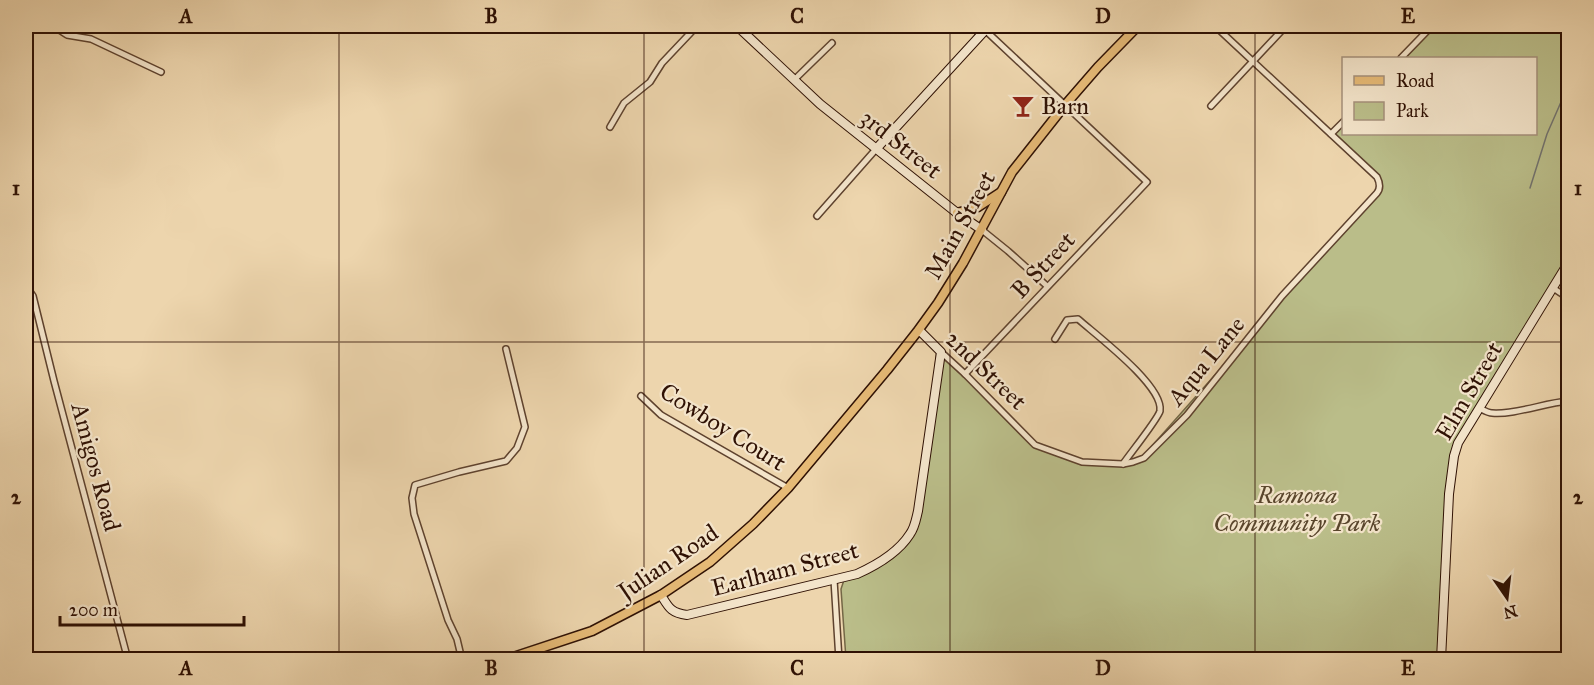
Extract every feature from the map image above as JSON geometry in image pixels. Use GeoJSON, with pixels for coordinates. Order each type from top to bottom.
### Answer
{"type":"FeatureCollection","features":[{"type":"Feature","properties":{"kind":"main road","name":"Main Street"},"geometry":{"type":"LineString","coordinates":[[822,447],[919,330],[938,303],[982,230],[1012,172],[1065,105],[1138,26]]}},
{"type":"Feature","properties":{"kind":"main road"},"geometry":{"type":"LineString","coordinates":[[957,213],[978,207],[1002,192]]}},
{"type":"Feature","properties":{"kind":"main road","name":"Julian Road"},"geometry":{"type":"LineString","coordinates":[[504,660],[592,631],[661,595],[710,562],[753,524],[788,488],[822,447]]}},
{"type":"Feature","properties":{"kind":"street"},"geometry":{"type":"LineString","coordinates":[[52,26],[67,34],[91,39],[161,72]]}},
{"type":"Feature","properties":{"kind":"street"},"geometry":{"type":"LineString","coordinates":[[610,127],[624,103],[650,82],[662,63],[697,26]]}},
{"type":"Feature","properties":{"kind":"street","name":"3rd Street"},"geometry":{"type":"LineString","coordinates":[[737,26],[820,105],[957,213],[982,230],[1047,286]]}},
{"type":"Feature","properties":{"kind":"street"},"geometry":{"type":"LineString","coordinates":[[971,26],[985,30],[1065,105]]}},
{"type":"Feature","properties":{"kind":"street"},"geometry":{"type":"LineString","coordinates":[[1215,26],[1331,134],[1342,123]]}},
{"type":"Feature","properties":{"kind":"street"},"geometry":{"type":"LineString","coordinates":[[1210,106],[1286,26]]}},
{"type":"Feature","properties":{"kind":"street"},"geometry":{"type":"LineString","coordinates":[[1402,57],[1432,26]]}},
{"type":"Feature","properties":{"kind":"street"},"geometry":{"type":"LineString","coordinates":[[817,216],[985,30]]}},
{"type":"Feature","properties":{"kind":"street"},"geometry":{"type":"LineString","coordinates":[[794,80],[832,43]]}},
{"type":"Feature","properties":{"kind":"street","name":"B Street"},"geometry":{"type":"LineString","coordinates":[[965,374],[1147,182],[1065,105]]}},
{"type":"Feature","properties":{"kind":"street","name":"Aqua Lane"},"geometry":{"type":"LineString","coordinates":[[1027,438],[1035,445],[1082,462],[1123,464],[1144,458],[1187,415],[1282,296],[1379,190],[1380,183],[1377,177],[1331,134]]}},
{"type":"Feature","properties":{"kind":"street","name":"Elm Street"},"geometry":{"type":"LineString","coordinates":[[1441,660],[1449,494],[1458,443],[1569,262]]}},
{"type":"Feature","properties":{"kind":"street","name":"Amigos Road"},"geometry":{"type":"LineString","coordinates":[[26,286],[33,296],[128,660]]}},
{"type":"Feature","properties":{"kind":"street"},"geometry":{"type":"LineString","coordinates":[[1553,288],[1569,298]]}},
{"type":"Feature","properties":{"kind":"street"},"geometry":{"type":"LineString","coordinates":[[1055,339],[1067,320],[1078,319],[1123,357],[1156,394],[1160,402],[1160,413],[1123,464]]}},
{"type":"Feature","properties":{"kind":"street","name":"2nd Street"},"geometry":{"type":"LineString","coordinates":[[919,330],[1027,438]]}},
{"type":"Feature","properties":{"kind":"street"},"geometry":{"type":"LineString","coordinates":[[462,660],[457,639],[448,620],[414,514],[412,498],[416,485],[506,460],[517,448],[525,427],[506,349]]}},
{"type":"Feature","properties":{"kind":"street","name":"Earlham Street"},"geometry":{"type":"LineString","coordinates":[[661,595],[669,608],[678,614],[687,615],[857,574],[876,566],[894,552],[910,535],[918,511],[940,352]]}},
{"type":"Feature","properties":{"kind":"street","name":"Cowboy Court"},"geometry":{"type":"LineString","coordinates":[[641,396],[661,415],[788,488]]}},
{"type":"Feature","properties":{"kind":"street"},"geometry":{"type":"LineString","coordinates":[[1479,408],[1491,414],[1507,413],[1569,401]]}},
{"type":"Feature","properties":{"kind":"street"},"geometry":{"type":"LineString","coordinates":[[834,580],[839,660]]}},
{"type":"Feature","properties":{"kind":"green space","name":"Ramona Community Park"},"geometry":{"type":"Polygon","coordinates":[[[1432,26],[1568,26],[1568,264],[1454,456],[1441,659],[846,659],[841,589],[845,577],[857,573],[899,548],[919,511],[937,349],[1034,445],[1074,460],[1125,464],[1143,456],[1379,190],[1380,182],[1331,134],[1342,122],[1342,135],[1537,135],[1537,57],[1402,57],[1432,26]]]}},
{"type":"Feature","properties":{"kind":"waterway"},"geometry":{"type":"LineString","coordinates":[[1530,188],[1547,134],[1568,86]]}},
{"type":"Feature","properties":{"kind":"place","name":"Barn"},"geometry":{"type":"Point","coordinates":[1023,106]}}]}
